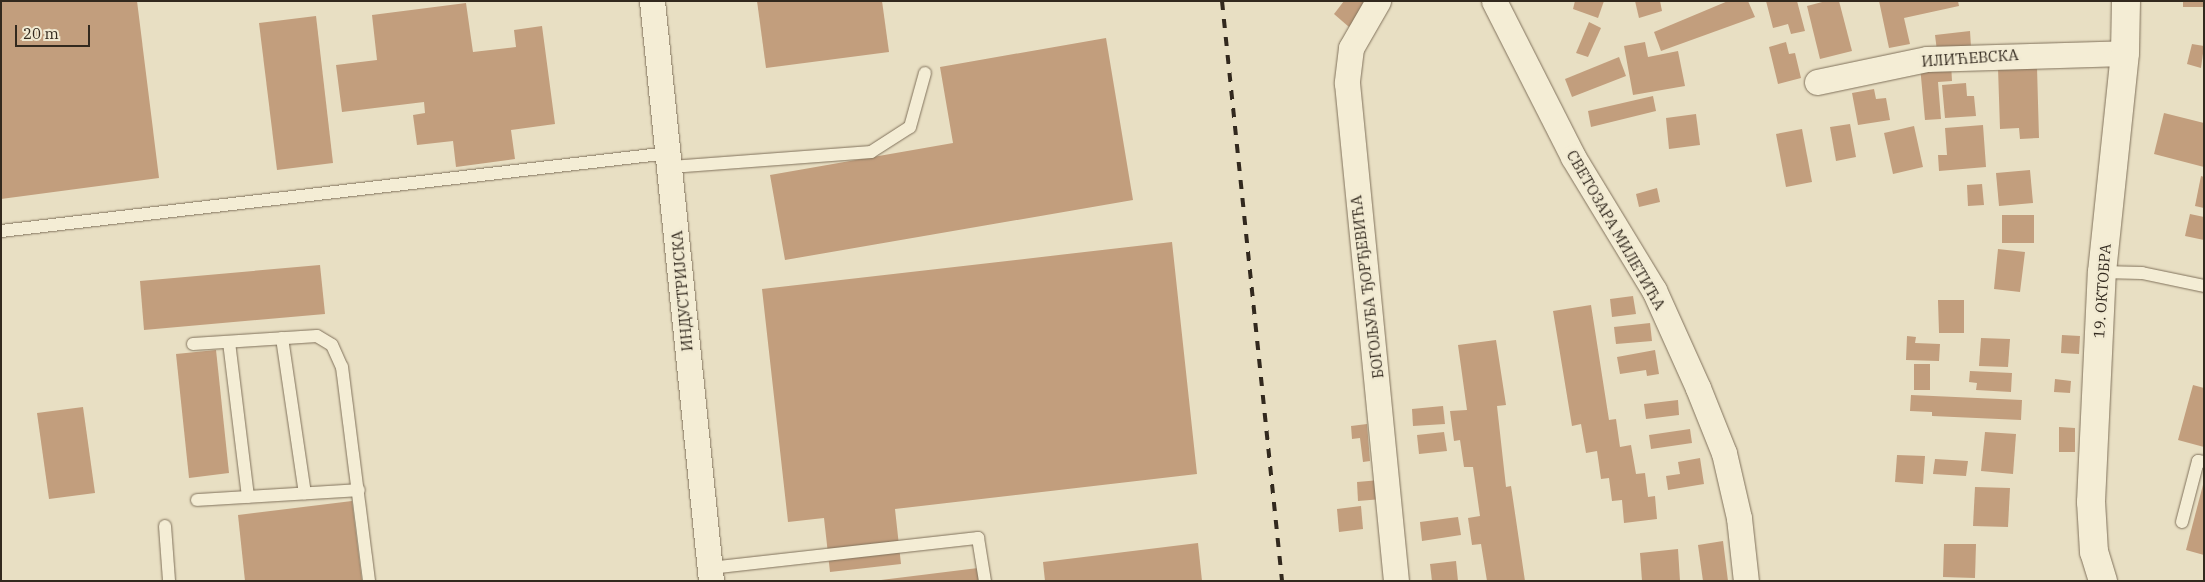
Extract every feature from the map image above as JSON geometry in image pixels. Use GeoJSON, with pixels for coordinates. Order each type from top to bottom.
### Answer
{"type":"FeatureCollection","features":[{"type":"Feature","properties":{"kind":"street","name":"ИНДУСТРИЈСКА"},"geometry":{"type":"LineString","coordinates":[[652,1],[670,160],[710,574]]}},
{"type":"Feature","properties":{"kind":"street","name":"БОГОЉУБА ЂОРЂЕВИЋА"},"geometry":{"type":"LineString","coordinates":[[1378,1],[1351,48],[1347,83],[1396,581]]}},
{"type":"Feature","properties":{"kind":"street","name":"СВЕТОЗАРА МИЛЕТИЋА"},"geometry":{"type":"LineString","coordinates":[[1494,1],[1573,157],[1654,290],[1698,388],[1724,453],[1739,518],[1746,581]]}},
{"type":"Feature","properties":{"kind":"street","name":"19. ОКТОБРА"},"geometry":{"type":"LineString","coordinates":[[2103,581],[2094,552],[2091,502],[2102,272],[2125,53],[2126,1]]}},
{"type":"Feature","properties":{"kind":"street","name":"ИЛИЋЕВСКА"},"geometry":{"type":"LineString","coordinates":[[1817,82],[1927,58],[2125,53]]}},
{"type":"Feature","properties":{"kind":"lane"},"geometry":{"type":"LineString","coordinates":[[1,231],[670,160],[871,152],[910,127],[925,73]]}},
{"type":"Feature","properties":{"kind":"lane"},"geometry":{"type":"LineString","coordinates":[[2102,272],[2142,273],[2204,286]]}},
{"type":"Feature","properties":{"kind":"lane"},"geometry":{"type":"LineString","coordinates":[[193,344],[317,336],[332,345],[342,367],[369,581]]}},
{"type":"Feature","properties":{"kind":"lane"},"geometry":{"type":"LineString","coordinates":[[282,338],[305,493]]}},
{"type":"Feature","properties":{"kind":"lane"},"geometry":{"type":"LineString","coordinates":[[229,342],[248,497]]}},
{"type":"Feature","properties":{"kind":"lane"},"geometry":{"type":"LineString","coordinates":[[2182,522],[2198,461],[2204,462]]}},
{"type":"Feature","properties":{"kind":"lane"},"geometry":{"type":"LineString","coordinates":[[197,500],[359,490]]}},
{"type":"Feature","properties":{"kind":"lane"},"geometry":{"type":"LineString","coordinates":[[165,526],[170,581]]}},
{"type":"Feature","properties":{"kind":"lane"},"geometry":{"type":"LineString","coordinates":[[710,574],[978,538],[984,581]]}},
{"type":"Feature","properties":{"kind":"building"},"geometry":{"type":"Polygon","coordinates":[[[1,1],[137,1],[159,178],[1,199],[1,1]]]}},
{"type":"Feature","properties":{"kind":"building"},"geometry":{"type":"Polygon","coordinates":[[[757,1],[882,1],[889,52],[766,68],[757,1]]]}},
{"type":"Feature","properties":{"kind":"building"},"geometry":{"type":"Polygon","coordinates":[[[1344,1],[1371,1],[1349,27],[1334,14],[1344,1]]]}},
{"type":"Feature","properties":{"kind":"building"},"geometry":{"type":"Polygon","coordinates":[[[1575,1],[1604,1],[1598,18],[1573,9],[1575,1]]]}},
{"type":"Feature","properties":{"kind":"building"},"geometry":{"type":"Polygon","coordinates":[[[1635,1],[1660,1],[1662,11],[1639,18],[1635,1]]]}},
{"type":"Feature","properties":{"kind":"building"},"geometry":{"type":"Polygon","coordinates":[[[1728,1],[1748,1],[1755,17],[1661,51],[1654,32],[1728,1]]]}},
{"type":"Feature","properties":{"kind":"building"},"geometry":{"type":"Polygon","coordinates":[[[1766,1],[1797,1],[1805,31],[1791,34],[1788,24],[1773,28],[1766,1]]]}},
{"type":"Feature","properties":{"kind":"building"},"geometry":{"type":"Polygon","coordinates":[[[1826,1],[1839,1],[1852,51],[1820,59],[1807,6],[1826,1]]]}},
{"type":"Feature","properties":{"kind":"building"},"geometry":{"type":"Polygon","coordinates":[[[1879,1],[1958,1],[1959,6],[1904,18],[1910,44],[1889,48],[1879,1]]]}},
{"type":"Feature","properties":{"kind":"building"},"geometry":{"type":"Polygon","coordinates":[[[2183,1],[2204,1],[2204,7],[2183,7],[2183,1]]]}},
{"type":"Feature","properties":{"kind":"building"},"geometry":{"type":"Polygon","coordinates":[[[466,3],[473,52],[516,47],[514,30],[542,26],[555,124],[511,130],[515,159],[456,167],[453,141],[417,145],[413,115],[425,113],[424,102],[342,112],[336,65],[377,60],[372,15],[466,3]]]}},
{"type":"Feature","properties":{"kind":"building"},"geometry":{"type":"Polygon","coordinates":[[[316,16],[333,163],[277,170],[259,23],[316,16]]]}},
{"type":"Feature","properties":{"kind":"building"},"geometry":{"type":"Polygon","coordinates":[[[1589,22],[1601,28],[1588,57],[1576,53],[1589,22]]]}},
{"type":"Feature","properties":{"kind":"building"},"geometry":{"type":"Polygon","coordinates":[[[1970,31],[1971,47],[1937,51],[1935,35],[1970,31]]]}},
{"type":"Feature","properties":{"kind":"building"},"geometry":{"type":"Polygon","coordinates":[[[1106,38],[1133,200],[785,260],[770,175],[953,143],[940,67],[1106,38]]]}},
{"type":"Feature","properties":{"kind":"building"},"geometry":{"type":"Polygon","coordinates":[[[1645,42],[1648,57],[1678,51],[1685,86],[1633,95],[1624,46],[1645,42]]]}},
{"type":"Feature","properties":{"kind":"building"},"geometry":{"type":"Polygon","coordinates":[[[1786,42],[1789,54],[1795,53],[1801,78],[1778,84],[1769,47],[1786,42]]]}},
{"type":"Feature","properties":{"kind":"building"},"geometry":{"type":"Polygon","coordinates":[[[2192,44],[2204,46],[2201,68],[2187,64],[2192,44]]]}},
{"type":"Feature","properties":{"kind":"building"},"geometry":{"type":"Polygon","coordinates":[[[1619,57],[1626,76],[1572,97],[1565,79],[1619,57]]]}},
{"type":"Feature","properties":{"kind":"building"},"geometry":{"type":"Polygon","coordinates":[[[1951,63],[1952,81],[1938,82],[1941,119],[1925,120],[1920,66],[1951,63]]]}},
{"type":"Feature","properties":{"kind":"building"},"geometry":{"type":"Polygon","coordinates":[[[2037,67],[2039,138],[2020,139],[2019,128],[2000,129],[1998,68],[2037,67]]]}},
{"type":"Feature","properties":{"kind":"building"},"geometry":{"type":"Polygon","coordinates":[[[1966,83],[1967,96],[1974,96],[1976,116],[1945,118],[1942,85],[1966,83]]]}},
{"type":"Feature","properties":{"kind":"building"},"geometry":{"type":"Polygon","coordinates":[[[1874,89],[1876,99],[1886,98],[1890,120],[1858,125],[1852,93],[1874,89]]]}},
{"type":"Feature","properties":{"kind":"building"},"geometry":{"type":"Polygon","coordinates":[[[1653,96],[1656,111],[1591,127],[1588,111],[1653,96]]]}},
{"type":"Feature","properties":{"kind":"building"},"geometry":{"type":"Polygon","coordinates":[[[2164,113],[2204,123],[2204,167],[2154,154],[2164,113]]]}},
{"type":"Feature","properties":{"kind":"building"},"geometry":{"type":"Polygon","coordinates":[[[1696,114],[1700,145],[1669,149],[1666,118],[1696,114]]]}},
{"type":"Feature","properties":{"kind":"building"},"geometry":{"type":"Polygon","coordinates":[[[1850,124],[1856,157],[1836,161],[1830,127],[1850,124]]]}},
{"type":"Feature","properties":{"kind":"building"},"geometry":{"type":"Polygon","coordinates":[[[1983,125],[1986,167],[1939,171],[1938,155],[1947,155],[1945,128],[1983,125]]]}},
{"type":"Feature","properties":{"kind":"building"},"geometry":{"type":"Polygon","coordinates":[[[1914,126],[1923,167],[1893,174],[1884,133],[1914,126]]]}},
{"type":"Feature","properties":{"kind":"building"},"geometry":{"type":"Polygon","coordinates":[[[1802,129],[1812,182],[1786,187],[1776,134],[1802,129]]]}},
{"type":"Feature","properties":{"kind":"building"},"geometry":{"type":"Polygon","coordinates":[[[2030,170],[2033,203],[1999,206],[1996,173],[2030,170]]]}},
{"type":"Feature","properties":{"kind":"building"},"geometry":{"type":"Polygon","coordinates":[[[2201,176],[2204,177],[2204,208],[2195,206],[2201,176]]]}},
{"type":"Feature","properties":{"kind":"building"},"geometry":{"type":"Polygon","coordinates":[[[1982,184],[1984,205],[1968,206],[1967,185],[1982,184]]]}},
{"type":"Feature","properties":{"kind":"building"},"geometry":{"type":"Polygon","coordinates":[[[1657,188],[1660,202],[1639,207],[1636,194],[1657,188]]]}},
{"type":"Feature","properties":{"kind":"building"},"geometry":{"type":"Polygon","coordinates":[[[2190,214],[2204,217],[2204,240],[2185,236],[2190,214]]]}},
{"type":"Feature","properties":{"kind":"building"},"geometry":{"type":"Polygon","coordinates":[[[2002,215],[2034,215],[2034,243],[2002,243],[2002,215]]]}},
{"type":"Feature","properties":{"kind":"building"},"geometry":{"type":"Polygon","coordinates":[[[1172,242],[1197,474],[895,509],[901,564],[830,572],[824,518],[788,522],[762,289],[1172,242]]]}},
{"type":"Feature","properties":{"kind":"building"},"geometry":{"type":"Polygon","coordinates":[[[1998,249],[2025,252],[2020,292],[1994,289],[1998,249]]]}},
{"type":"Feature","properties":{"kind":"building"},"geometry":{"type":"Polygon","coordinates":[[[320,265],[325,314],[144,330],[140,281],[320,265]]]}},
{"type":"Feature","properties":{"kind":"building"},"geometry":{"type":"Polygon","coordinates":[[[1633,296],[1636,314],[1612,317],[1610,299],[1633,296]]]}},
{"type":"Feature","properties":{"kind":"building"},"geometry":{"type":"Polygon","coordinates":[[[1938,300],[1964,300],[1964,333],[1939,333],[1938,300]]]}},
{"type":"Feature","properties":{"kind":"building"},"geometry":{"type":"Polygon","coordinates":[[[1591,305],[1609,420],[1616,419],[1620,447],[1631,445],[1636,474],[1645,473],[1648,497],[1655,496],[1657,519],[1624,523],[1622,500],[1612,501],[1609,478],[1601,479],[1597,451],[1586,453],[1581,424],[1572,426],[1553,311],[1591,305]]]}},
{"type":"Feature","properties":{"kind":"building"},"geometry":{"type":"Polygon","coordinates":[[[1650,323],[1652,341],[1616,344],[1614,327],[1650,323]]]}},
{"type":"Feature","properties":{"kind":"building"},"geometry":{"type":"Polygon","coordinates":[[[2062,335],[2080,336],[2079,354],[2061,353],[2062,335]]]}},
{"type":"Feature","properties":{"kind":"building"},"geometry":{"type":"Polygon","coordinates":[[[1907,336],[1916,337],[1915,343],[1940,344],[1939,361],[1906,360],[1907,336]]]}},
{"type":"Feature","properties":{"kind":"building"},"geometry":{"type":"Polygon","coordinates":[[[1981,338],[2010,339],[2008,367],[1979,366],[1981,338]]]}},
{"type":"Feature","properties":{"kind":"building"},"geometry":{"type":"Polygon","coordinates":[[[1496,340],[1506,405],[1497,406],[1506,487],[1511,486],[1525,581],[1487,581],[1481,544],[1472,545],[1468,518],[1480,516],[1473,467],[1464,467],[1460,440],[1454,441],[1450,411],[1467,410],[1458,345],[1496,340]]]}},
{"type":"Feature","properties":{"kind":"building"},"geometry":{"type":"Polygon","coordinates":[[[216,350],[229,473],[189,478],[176,354],[216,350]]]}},
{"type":"Feature","properties":{"kind":"building"},"geometry":{"type":"Polygon","coordinates":[[[1655,350],[1659,374],[1647,376],[1646,370],[1620,374],[1617,357],[1655,350]]]}},
{"type":"Feature","properties":{"kind":"building"},"geometry":{"type":"Polygon","coordinates":[[[1914,364],[1930,364],[1930,390],[1914,390],[1914,364]]]}},
{"type":"Feature","properties":{"kind":"building"},"geometry":{"type":"Polygon","coordinates":[[[1970,371],[2012,373],[2011,392],[1976,390],[1977,383],[1969,382],[1970,371]]]}},
{"type":"Feature","properties":{"kind":"building"},"geometry":{"type":"Polygon","coordinates":[[[2055,379],[2071,381],[2070,393],[2054,392],[2055,379]]]}},
{"type":"Feature","properties":{"kind":"building"},"geometry":{"type":"Polygon","coordinates":[[[2193,385],[2204,388],[2204,447],[2178,440],[2193,385]]]}},
{"type":"Feature","properties":{"kind":"building"},"geometry":{"type":"Polygon","coordinates":[[[1911,395],[2022,400],[2021,420],[1932,416],[1932,412],[1910,411],[1911,395]]]}},
{"type":"Feature","properties":{"kind":"building"},"geometry":{"type":"Polygon","coordinates":[[[1678,400],[1679,415],[1646,419],[1644,404],[1678,400]]]}},
{"type":"Feature","properties":{"kind":"building"},"geometry":{"type":"Polygon","coordinates":[[[1443,406],[1445,424],[1413,426],[1412,409],[1443,406]]]}},
{"type":"Feature","properties":{"kind":"building"},"geometry":{"type":"Polygon","coordinates":[[[83,407],[95,493],[49,499],[37,413],[83,407]]]}},
{"type":"Feature","properties":{"kind":"building"},"geometry":{"type":"Polygon","coordinates":[[[1367,424],[1370,461],[1363,462],[1360,438],[1352,439],[1351,426],[1367,424]]]}},
{"type":"Feature","properties":{"kind":"building"},"geometry":{"type":"Polygon","coordinates":[[[2059,427],[2075,428],[2075,452],[2059,452],[2059,427]]]}},
{"type":"Feature","properties":{"kind":"building"},"geometry":{"type":"Polygon","coordinates":[[[1690,429],[1692,443],[1651,449],[1649,435],[1690,429]]]}},
{"type":"Feature","properties":{"kind":"building"},"geometry":{"type":"Polygon","coordinates":[[[1444,432],[1447,451],[1419,454],[1417,435],[1444,432]]]}},
{"type":"Feature","properties":{"kind":"building"},"geometry":{"type":"Polygon","coordinates":[[[1985,432],[2016,434],[2013,474],[1981,471],[1985,432]]]}},
{"type":"Feature","properties":{"kind":"building"},"geometry":{"type":"Polygon","coordinates":[[[1897,455],[1925,456],[1923,484],[1895,482],[1897,455]]]}},
{"type":"Feature","properties":{"kind":"building"},"geometry":{"type":"Polygon","coordinates":[[[1700,458],[1704,484],[1668,490],[1666,476],[1680,474],[1678,462],[1700,458]]]}},
{"type":"Feature","properties":{"kind":"building"},"geometry":{"type":"Polygon","coordinates":[[[1935,459],[1968,461],[1966,476],[1933,474],[1935,459]]]}},
{"type":"Feature","properties":{"kind":"building"},"geometry":{"type":"Polygon","coordinates":[[[1380,480],[1382,499],[1358,501],[1357,482],[1380,480]]]}},
{"type":"Feature","properties":{"kind":"building"},"geometry":{"type":"Polygon","coordinates":[[[2204,481],[2204,555],[2186,550],[2204,481]]]}},
{"type":"Feature","properties":{"kind":"building"},"geometry":{"type":"Polygon","coordinates":[[[1975,487],[2010,488],[2008,527],[1973,526],[1975,487]]]}},
{"type":"Feature","properties":{"kind":"building"},"geometry":{"type":"Polygon","coordinates":[[[352,501],[362,581],[245,581],[238,515],[352,501]]]}},
{"type":"Feature","properties":{"kind":"building"},"geometry":{"type":"Polygon","coordinates":[[[1361,506],[1363,529],[1339,532],[1337,509],[1361,506]]]}},
{"type":"Feature","properties":{"kind":"building"},"geometry":{"type":"Polygon","coordinates":[[[1458,517],[1461,535],[1422,541],[1420,522],[1458,517]]]}},
{"type":"Feature","properties":{"kind":"building"},"geometry":{"type":"Polygon","coordinates":[[[1723,541],[1728,581],[1703,581],[1698,545],[1723,541]]]}},
{"type":"Feature","properties":{"kind":"building"},"geometry":{"type":"Polygon","coordinates":[[[1198,543],[1202,581],[1045,581],[1043,562],[1198,543]]]}},
{"type":"Feature","properties":{"kind":"building"},"geometry":{"type":"Polygon","coordinates":[[[1944,544],[1976,544],[1975,578],[1943,577],[1944,544]]]}},
{"type":"Feature","properties":{"kind":"building"},"geometry":{"type":"Polygon","coordinates":[[[1678,549],[1680,581],[1642,581],[1640,553],[1678,549]]]}},
{"type":"Feature","properties":{"kind":"building"},"geometry":{"type":"Polygon","coordinates":[[[1456,561],[1458,581],[1432,581],[1430,564],[1456,561]]]}},
{"type":"Feature","properties":{"kind":"building"},"geometry":{"type":"Polygon","coordinates":[[[978,568],[980,581],[881,581],[881,580],[978,568]]]}},
{"type":"Feature","properties":{"kind":"railway"},"geometry":{"type":"LineString","coordinates":[[1222,1],[1282,581]]}}]}
